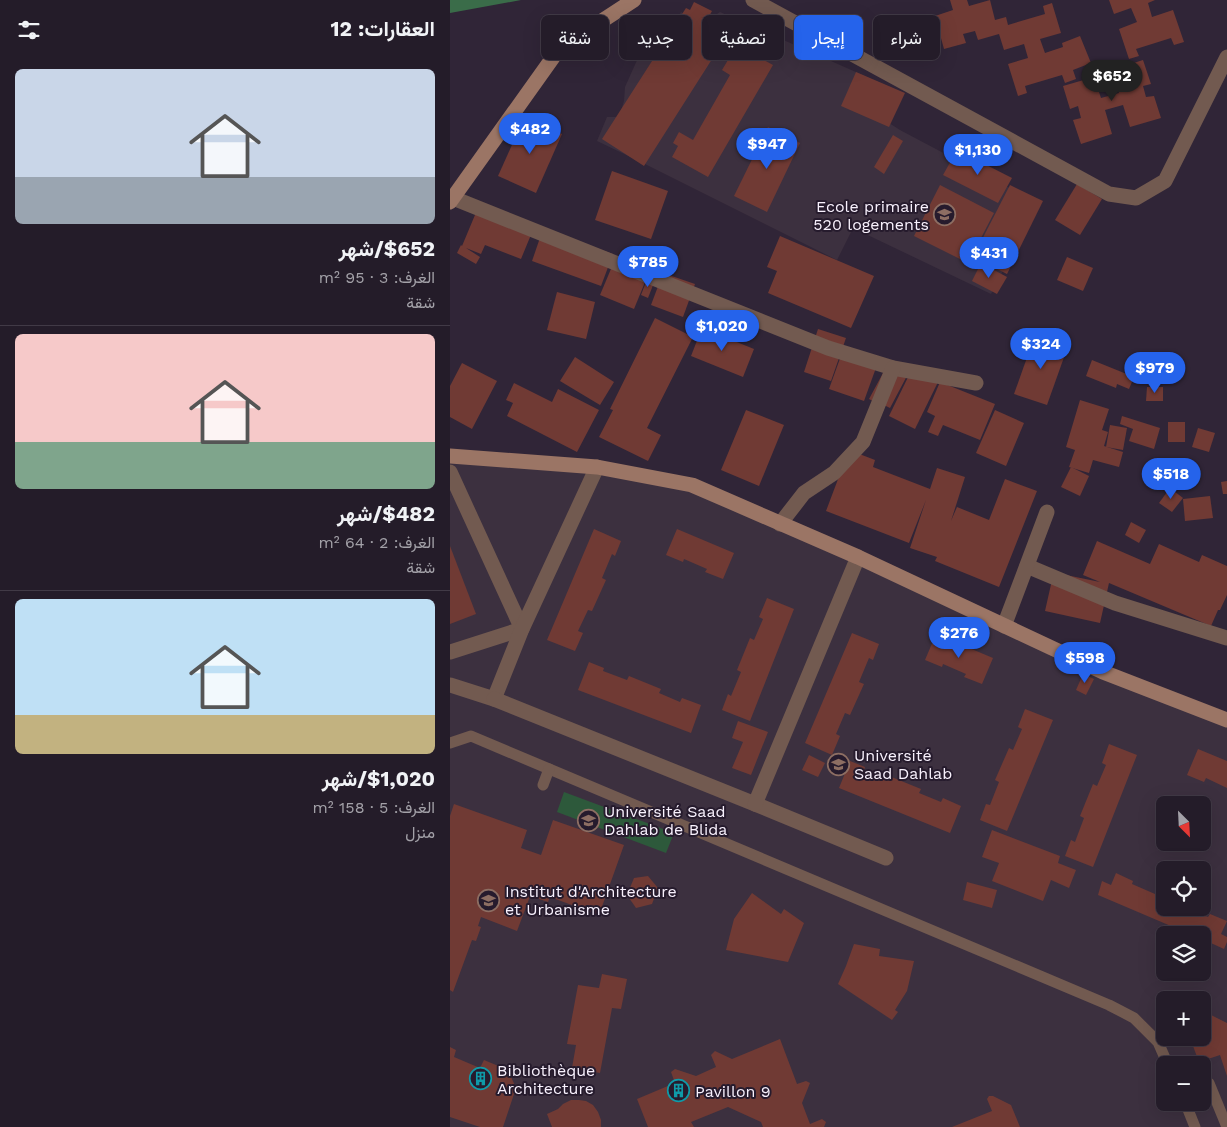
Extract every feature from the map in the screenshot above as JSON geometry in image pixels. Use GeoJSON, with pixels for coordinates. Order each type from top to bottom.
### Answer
{"type":"FeatureCollection","features":[{"type":"Feature","properties":{"kind":"street"},"geometry":{"type":"LineString","coordinates":[[634,0],[559,49],[451,200],[828,348],[893,368],[976,383]]}},
{"type":"Feature","properties":{"kind":"street"},"geometry":{"type":"LineString","coordinates":[[753,0],[1109,194],[1136,198],[1165,181],[1227,58]]}},
{"type":"Feature","properties":{"kind":"street"},"geometry":{"type":"LineString","coordinates":[[780,524],[804,493],[834,473],[863,442],[893,368]]}},
{"type":"Feature","properties":{"kind":"street"},"geometry":{"type":"LineString","coordinates":[[450,456],[597,467],[692,485],[858,557],[1103,672],[1227,720]]}},
{"type":"Feature","properties":{"kind":"street"},"geometry":{"type":"LineString","coordinates":[[494,699],[522,630],[597,467]]}},
{"type":"Feature","properties":{"kind":"street"},"geometry":{"type":"LineString","coordinates":[[450,472],[522,630]]}},
{"type":"Feature","properties":{"kind":"street"},"geometry":{"type":"LineString","coordinates":[[1004,626],[1047,512]]}},
{"type":"Feature","properties":{"kind":"street"},"geometry":{"type":"LineString","coordinates":[[756,804],[858,557]]}},
{"type":"Feature","properties":{"kind":"street"},"geometry":{"type":"LineString","coordinates":[[1027,566],[1115,603],[1227,638]]}},
{"type":"Feature","properties":{"kind":"street"},"geometry":{"type":"LineString","coordinates":[[450,652],[522,630]]}},
{"type":"Feature","properties":{"kind":"street"},"geometry":{"type":"LineString","coordinates":[[450,685],[494,699],[886,858]]}},
{"type":"Feature","properties":{"kind":"lane"},"geometry":{"type":"LineString","coordinates":[[450,742],[471,736],[1109,1005],[1134,1018],[1158,1042],[1164,1056]]}},
{"type":"Feature","properties":{"kind":"lane"},"geometry":{"type":"LineString","coordinates":[[543,786],[548,769]]}},
{"type":"Feature","properties":{"kind":"lane"},"geometry":{"type":"LineString","coordinates":[[1211,1088],[1227,1127]]}},
{"type":"Feature","properties":{"kind":"lane"},"geometry":{"type":"LineString","coordinates":[[1189,1111],[1196,1127]]}},
{"type":"Feature","properties":{"kind":"shaded area"},"geometry":{"type":"Polygon","coordinates":[[[720,12],[727,15],[716,15],[720,12]]]}},
{"type":"Feature","properties":{"kind":"shaded area"},"geometry":{"type":"Polygon","coordinates":[[[692,18],[702,24],[702,60],[784,60],[784,40],[794,45],[794,60],[829,60],[901,92],[886,121],[1038,203],[991,294],[853,228],[837,260],[597,141],[607,117],[619,117],[624,101],[625,87],[637,60],[692,60],[692,18]]]}},
{"type":"Feature","properties":{"kind":"shaded area","name":"Université Saad Dahlab"},"geometry":{"type":"Polygon","coordinates":[[[450,456],[692,485],[1227,723],[1227,1127],[450,1127],[450,456]]]}},
{"type":"Feature","properties":{"kind":"green space"},"geometry":{"type":"Polygon","coordinates":[[[450,0],[521,0],[450,13],[450,0]]]}},
{"type":"Feature","properties":{"kind":"green space"},"geometry":{"type":"Polygon","coordinates":[[[564,792],[674,833],[666,853],[557,812],[564,792]]]}},
{"type":"Feature","properties":{"kind":"building"},"geometry":{"type":"Polygon","coordinates":[[[950,0],[967,0],[969,6],[990,0],[995,20],[1006,17],[1008,25],[1045,14],[1043,6],[1052,3],[1061,33],[1040,39],[1045,53],[1063,47],[1062,43],[1080,36],[1091,63],[1073,70],[1076,79],[1065,83],[1062,75],[1025,86],[1027,93],[1018,96],[1008,64],[1028,58],[1024,44],[1004,50],[999,34],[978,40],[975,31],[963,34],[966,43],[944,49],[940,34],[940,15],[938,15],[953,10],[950,0]]]}},
{"type":"Feature","properties":{"kind":"building"},"geometry":{"type":"Polygon","coordinates":[[[1109,0],[1155,0],[1148,3],[1152,17],[1173,10],[1184,42],[1174,45],[1171,38],[1136,49],[1139,56],[1129,59],[1119,29],[1137,22],[1131,8],[1114,14],[1109,0]]]}},
{"type":"Feature","properties":{"kind":"building"},"geometry":{"type":"Polygon","coordinates":[[[694,2],[712,11],[710,15],[702,15],[701,17],[702,60],[711,60],[644,166],[602,139],[653,60],[692,60],[692,15],[682,15],[686,8],[690,10],[694,2]]]}},
{"type":"Feature","properties":{"kind":"building"},"geometry":{"type":"Polygon","coordinates":[[[728,60],[764,60],[773,65],[708,177],[672,157],[678,146],[673,143],[679,132],[693,140],[730,75],[722,70],[728,60]]]}},
{"type":"Feature","properties":{"kind":"building"},"geometry":{"type":"Polygon","coordinates":[[[1143,60],[1151,84],[1143,86],[1146,97],[1154,96],[1161,118],[1130,127],[1123,105],[1105,110],[1112,134],[1081,144],[1073,120],[1081,118],[1078,106],[1070,109],[1063,86],[1094,77],[1101,98],[1119,93],[1112,70],[1143,60]]]}},
{"type":"Feature","properties":{"kind":"building"},"geometry":{"type":"Polygon","coordinates":[[[856,72],[905,93],[889,127],[841,106],[856,72]]]}},
{"type":"Feature","properties":{"kind":"building"},"geometry":{"type":"Polygon","coordinates":[[[524,118],[562,134],[536,193],[498,176],[524,118]]]}},
{"type":"Feature","properties":{"kind":"building"},"geometry":{"type":"Polygon","coordinates":[[[768,127],[800,143],[767,212],[734,196],[768,127]]]}},
{"type":"Feature","properties":{"kind":"building"},"geometry":{"type":"Polygon","coordinates":[[[893,135],[903,141],[884,174],[874,167],[893,135]]]}},
{"type":"Feature","properties":{"kind":"building"},"geometry":{"type":"Polygon","coordinates":[[[957,150],[1012,178],[998,203],[943,175],[957,150]]]}},
{"type":"Feature","properties":{"kind":"building"},"geometry":{"type":"Polygon","coordinates":[[[612,171],[668,191],[651,239],[595,220],[612,171]]]}},
{"type":"Feature","properties":{"kind":"building"},"geometry":{"type":"Polygon","coordinates":[[[1077,184],[1102,199],[1080,235],[1055,220],[1077,184]]]}},
{"type":"Feature","properties":{"kind":"building"},"geometry":{"type":"Polygon","coordinates":[[[940,185],[994,213],[968,263],[914,236],[940,185]]]}},
{"type":"Feature","properties":{"kind":"building"},"geometry":{"type":"Polygon","coordinates":[[[1010,185],[1043,201],[1007,274],[973,257],[1010,185]]]}},
{"type":"Feature","properties":{"kind":"building"},"geometry":{"type":"Polygon","coordinates":[[[480,203],[535,225],[521,259],[485,245],[481,254],[466,248],[480,257],[476,264],[457,253],[462,246],[480,203]]]}},
{"type":"Feature","properties":{"kind":"building"},"geometry":{"type":"Polygon","coordinates":[[[543,229],[613,254],[601,286],[532,261],[543,229]]]}},
{"type":"Feature","properties":{"kind":"building"},"geometry":{"type":"Polygon","coordinates":[[[780,236],[874,276],[851,328],[768,293],[777,271],[767,267],[780,236]]]}},
{"type":"Feature","properties":{"kind":"building"},"geometry":{"type":"Polygon","coordinates":[[[616,257],[650,270],[634,309],[600,295],[616,257]]]}},
{"type":"Feature","properties":{"kind":"building"},"geometry":{"type":"Polygon","coordinates":[[[1067,257],[1093,268],[1083,291],[1057,280],[1067,257]]]}},
{"type":"Feature","properties":{"kind":"building"},"geometry":{"type":"Polygon","coordinates":[[[981,263],[1007,277],[997,294],[972,281],[981,263]]]}},
{"type":"Feature","properties":{"kind":"building"},"geometry":{"type":"Polygon","coordinates":[[[663,273],[695,284],[683,317],[651,305],[663,273]]]}},
{"type":"Feature","properties":{"kind":"building"},"geometry":{"type":"Polygon","coordinates":[[[648,277],[655,280],[648,298],[641,295],[648,277]]]}},
{"type":"Feature","properties":{"kind":"building"},"geometry":{"type":"Polygon","coordinates":[[[557,292],[595,302],[586,339],[547,330],[557,292]]]}},
{"type":"Feature","properties":{"kind":"building"},"geometry":{"type":"Polygon","coordinates":[[[655,318],[693,337],[647,428],[661,435],[648,461],[599,437],[613,410],[610,409],[655,318]]]}},
{"type":"Feature","properties":{"kind":"building"},"geometry":{"type":"Polygon","coordinates":[[[702,328],[754,349],[743,377],[691,356],[702,328]]]}},
{"type":"Feature","properties":{"kind":"building"},"geometry":{"type":"Polygon","coordinates":[[[818,329],[846,338],[831,381],[804,372],[818,329]]]}},
{"type":"Feature","properties":{"kind":"building"},"geometry":{"type":"Polygon","coordinates":[[[1035,335],[1068,346],[1047,405],[1014,394],[1035,335]]]}},
{"type":"Feature","properties":{"kind":"building"},"geometry":{"type":"Polygon","coordinates":[[[842,353],[877,365],[864,401],[829,389],[842,353]]]}},
{"type":"Feature","properties":{"kind":"building"},"geometry":{"type":"Polygon","coordinates":[[[575,357],[614,382],[600,405],[560,381],[575,357]]]}},
{"type":"Feature","properties":{"kind":"building"},"geometry":{"type":"Polygon","coordinates":[[[1092,360],[1134,377],[1129,389],[1117,384],[1116,388],[1086,376],[1092,360]]]}},
{"type":"Feature","properties":{"kind":"building"},"geometry":{"type":"Polygon","coordinates":[[[889,362],[909,372],[890,408],[869,399],[889,362]]]}},
{"type":"Feature","properties":{"kind":"building"},"geometry":{"type":"Polygon","coordinates":[[[462,363],[497,381],[472,429],[450,417],[450,386],[462,363]]]}},
{"type":"Feature","properties":{"kind":"building"},"geometry":{"type":"Polygon","coordinates":[[[912,369],[938,382],[915,429],[889,416],[912,369]]]}},
{"type":"Feature","properties":{"kind":"building"},"geometry":{"type":"Polygon","coordinates":[[[940,382],[995,404],[980,440],[943,425],[938,436],[928,432],[935,416],[927,412],[940,382]]]}},
{"type":"Feature","properties":{"kind":"building"},"geometry":{"type":"Polygon","coordinates":[[[514,383],[552,402],[558,389],[599,410],[577,452],[507,416],[513,403],[506,400],[514,383]]]}},
{"type":"Feature","properties":{"kind":"building"},"geometry":{"type":"Polygon","coordinates":[[[1147,387],[1163,387],[1163,401],[1146,401],[1147,387]]]}},
{"type":"Feature","properties":{"kind":"building"},"geometry":{"type":"Polygon","coordinates":[[[1080,400],[1109,409],[1102,430],[1108,432],[1104,446],[1123,452],[1119,467],[1093,460],[1089,473],[1069,467],[1075,450],[1066,447],[1080,400]]]}},
{"type":"Feature","properties":{"kind":"building"},"geometry":{"type":"Polygon","coordinates":[[[746,410],[784,425],[759,486],[721,470],[746,410]]]}},
{"type":"Feature","properties":{"kind":"building"},"geometry":{"type":"Polygon","coordinates":[[[995,410],[1024,423],[1006,466],[976,453],[995,410]]]}},
{"type":"Feature","properties":{"kind":"building"},"geometry":{"type":"Polygon","coordinates":[[[1122,416],[1160,428],[1154,449],[1129,441],[1133,429],[1120,424],[1122,416]]]}},
{"type":"Feature","properties":{"kind":"building"},"geometry":{"type":"Polygon","coordinates":[[[1168,422],[1185,422],[1185,442],[1168,442],[1168,422]]]}},
{"type":"Feature","properties":{"kind":"building"},"geometry":{"type":"Polygon","coordinates":[[[1110,425],[1127,428],[1123,450],[1106,447],[1110,425]]]}},
{"type":"Feature","properties":{"kind":"building"},"geometry":{"type":"Polygon","coordinates":[[[1198,428],[1215,433],[1209,452],[1192,447],[1198,428]]]}},
{"type":"Feature","properties":{"kind":"building"},"geometry":{"type":"Polygon","coordinates":[[[849,450],[875,460],[873,467],[930,489],[937,468],[965,477],[951,521],[957,507],[989,520],[1005,479],[1037,491],[999,587],[935,561],[937,557],[910,548],[926,500],[909,543],[826,511],[849,450]]]}},
{"type":"Feature","properties":{"kind":"building"},"geometry":{"type":"Polygon","coordinates":[[[1168,464],[1191,465],[1190,481],[1167,480],[1168,464]]]}},
{"type":"Feature","properties":{"kind":"building"},"geometry":{"type":"Polygon","coordinates":[[[1071,467],[1089,476],[1080,496],[1061,487],[1071,467]]]}},
{"type":"Feature","properties":{"kind":"building"},"geometry":{"type":"Polygon","coordinates":[[[1227,481],[1227,494],[1223,494],[1221,482],[1227,481]]]}},
{"type":"Feature","properties":{"kind":"building"},"geometry":{"type":"Polygon","coordinates":[[[1170,488],[1183,498],[1172,512],[1159,503],[1170,488]]]}},
{"type":"Feature","properties":{"kind":"building"},"geometry":{"type":"Polygon","coordinates":[[[1210,496],[1213,518],[1185,521],[1183,499],[1210,496]]]}},
{"type":"Feature","properties":{"kind":"building"},"geometry":{"type":"Polygon","coordinates":[[[1131,522],[1146,530],[1139,543],[1125,535],[1131,522]]]}},
{"type":"Feature","properties":{"kind":"building"},"geometry":{"type":"Polygon","coordinates":[[[594,529],[621,541],[615,556],[612,554],[602,578],[606,580],[592,611],[588,610],[578,631],[583,633],[575,651],[547,640],[594,529]]]}},
{"type":"Feature","properties":{"kind":"building"},"geometry":{"type":"Polygon","coordinates":[[[677,529],[734,553],[723,579],[705,572],[707,569],[684,559],[683,562],[666,555],[677,529]]]}},
{"type":"Feature","properties":{"kind":"building"},"geometry":{"type":"Polygon","coordinates":[[[1097,541],[1150,564],[1159,544],[1199,562],[1202,555],[1227,566],[1227,595],[1211,626],[1109,583],[1100,623],[1045,611],[1052,580],[1066,575],[1100,582],[1083,575],[1097,541]]]}},
{"type":"Feature","properties":{"kind":"building"},"geometry":{"type":"Polygon","coordinates":[[[450,546],[476,614],[450,624],[450,546]]]}},
{"type":"Feature","properties":{"kind":"building"},"geometry":{"type":"Polygon","coordinates":[[[767,598],[794,609],[750,721],[722,710],[728,694],[731,696],[741,672],[737,670],[750,638],[754,640],[763,619],[759,617],[767,598]]]}},
{"type":"Feature","properties":{"kind":"building"},"geometry":{"type":"Polygon","coordinates":[[[852,633],[879,644],[873,660],[869,658],[859,682],[864,684],[850,715],[845,713],[836,734],[840,736],[832,755],[805,743],[852,633]]]}},
{"type":"Feature","properties":{"kind":"building"},"geometry":{"type":"Polygon","coordinates":[[[936,634],[993,658],[982,684],[964,677],[966,674],[943,664],[942,667],[925,660],[936,634]]]}},
{"type":"Feature","properties":{"kind":"building"},"geometry":{"type":"Polygon","coordinates":[[[589,662],[604,668],[603,671],[627,680],[629,676],[661,689],[659,693],[680,702],[682,698],[701,705],[691,733],[578,690],[589,662]]]}},
{"type":"Feature","properties":{"kind":"building"},"geometry":{"type":"Polygon","coordinates":[[[1083,674],[1094,679],[1086,695],[1076,690],[1083,674]]]}},
{"type":"Feature","properties":{"kind":"building"},"geometry":{"type":"Polygon","coordinates":[[[1025,709],[1053,720],[1007,831],[980,820],[986,804],[990,805],[999,782],[995,780],[1009,748],[1013,750],[1022,729],[1018,727],[1025,709]]]}},
{"type":"Feature","properties":{"kind":"building"},"geometry":{"type":"Polygon","coordinates":[[[738,721],[768,732],[751,775],[732,768],[743,742],[732,738],[738,721]]]}},
{"type":"Feature","properties":{"kind":"building"},"geometry":{"type":"Polygon","coordinates":[[[1109,744],[1137,755],[1093,867],[1065,856],[1071,840],[1075,842],[1084,818],[1080,816],[1093,784],[1097,786],[1106,765],[1102,763],[1109,744]]]}},
{"type":"Feature","properties":{"kind":"building"},"geometry":{"type":"Polygon","coordinates":[[[1198,749],[1227,761],[1227,788],[1206,778],[1204,782],[1187,775],[1198,749]]]}},
{"type":"Feature","properties":{"kind":"building"},"geometry":{"type":"Polygon","coordinates":[[[809,755],[825,763],[818,777],[802,770],[809,755]]]}},
{"type":"Feature","properties":{"kind":"building"},"geometry":{"type":"Polygon","coordinates":[[[850,761],[865,767],[864,770],[888,780],[889,776],[921,789],[919,793],[941,802],[943,798],[961,806],[950,833],[839,788],[850,761]]]}},
{"type":"Feature","properties":{"kind":"building","name":"Institut d'Architecture et Urbanisme"},"geometry":{"type":"Polygon","coordinates":[[[454,804],[527,830],[521,848],[541,855],[553,820],[624,845],[599,915],[550,897],[548,902],[536,898],[538,893],[532,891],[517,931],[481,917],[478,926],[481,927],[476,941],[472,940],[453,992],[450,990],[450,816],[454,804]]]}},
{"type":"Feature","properties":{"kind":"building"},"geometry":{"type":"Polygon","coordinates":[[[992,830],[1060,856],[1058,863],[1076,870],[1069,888],[1051,880],[1043,901],[992,881],[999,863],[982,857],[992,830]]]}},
{"type":"Feature","properties":{"kind":"building"},"geometry":{"type":"Polygon","coordinates":[[[1116,873],[1133,881],[1132,884],[1155,894],[1156,890],[1156,916],[1208,917],[1211,914],[1227,921],[1221,934],[1227,937],[1224,949],[1211,943],[1211,926],[1171,926],[1098,895],[1102,881],[1111,885],[1116,873]]]}},
{"type":"Feature","properties":{"kind":"building"},"geometry":{"type":"Polygon","coordinates":[[[648,876],[658,888],[652,904],[636,908],[627,895],[634,878],[648,876]]]}},
{"type":"Feature","properties":{"kind":"building"},"geometry":{"type":"Polygon","coordinates":[[[967,882],[997,890],[992,908],[963,900],[967,882]]]}},
{"type":"Feature","properties":{"kind":"building"},"geometry":{"type":"Polygon","coordinates":[[[752,893],[781,914],[784,909],[804,923],[788,962],[726,950],[734,919],[752,893]]]}},
{"type":"Feature","properties":{"kind":"building"},"geometry":{"type":"Polygon","coordinates":[[[854,944],[880,949],[879,956],[914,961],[907,991],[895,1010],[898,1012],[892,1020],[838,984],[854,944]]]}},
{"type":"Feature","properties":{"kind":"building"},"geometry":{"type":"Polygon","coordinates":[[[602,974],[627,979],[621,1009],[612,1008],[600,1073],[572,1068],[576,1045],[567,1044],[578,985],[599,988],[602,974]]]}},
{"type":"Feature","properties":{"kind":"building"},"geometry":{"type":"Polygon","coordinates":[[[1211,1015],[1227,1023],[1227,1076],[1220,1055],[1211,1058],[1211,1056],[1197,1056],[1193,1046],[1211,1046],[1211,1015]]]}},
{"type":"Feature","properties":{"kind":"building"},"geometry":{"type":"Polygon","coordinates":[[[780,1039],[797,1084],[806,1081],[810,1083],[802,1103],[810,1124],[822,1119],[826,1122],[824,1127],[763,1127],[761,1122],[728,1107],[691,1122],[694,1127],[648,1127],[637,1099],[675,1083],[671,1072],[675,1069],[696,1076],[716,1067],[711,1055],[715,1051],[732,1059],[780,1039]]]}},
{"type":"Feature","properties":{"kind":"building","name":"Bibliothèque Architecture"},"geometry":{"type":"Polygon","coordinates":[[[450,1047],[456,1050],[454,1057],[480,1068],[484,1060],[508,1070],[516,1088],[503,1127],[480,1127],[450,1117],[450,1047]]]}},
{"type":"Feature","properties":{"kind":"building"},"geometry":{"type":"Polygon","coordinates":[[[989,1096],[993,1096],[1011,1105],[1020,1127],[952,1127],[992,1111],[987,1099],[989,1096]]]}},
{"type":"Feature","properties":{"kind":"building"},"geometry":{"type":"Polygon","coordinates":[[[571,1100],[586,1101],[593,1105],[601,1120],[601,1127],[552,1127],[547,1114],[571,1100]]]}},
{"type":"Feature","properties":{"kind":"place","name":"Ecole primaire 520 logements"},"geometry":{"type":"Point","coordinates":[945,215]}},
{"type":"Feature","properties":{"kind":"place","name":"Université Saad Dahlab"},"geometry":{"type":"Point","coordinates":[838,764]}},
{"type":"Feature","properties":{"kind":"place","name":"Université Saad Dahlab de Blida"},"geometry":{"type":"Point","coordinates":[588,820]}},
{"type":"Feature","properties":{"kind":"place","name":"Institut d'Architecture et Urbanisme"},"geometry":{"type":"Point","coordinates":[489,900]}},
{"type":"Feature","properties":{"kind":"place","name":"Bibliothèque Architecture"},"geometry":{"type":"Point","coordinates":[481,1079]}},
{"type":"Feature","properties":{"kind":"place","name":"Pavillon 9"},"geometry":{"type":"Point","coordinates":[679,1091]}}]}
